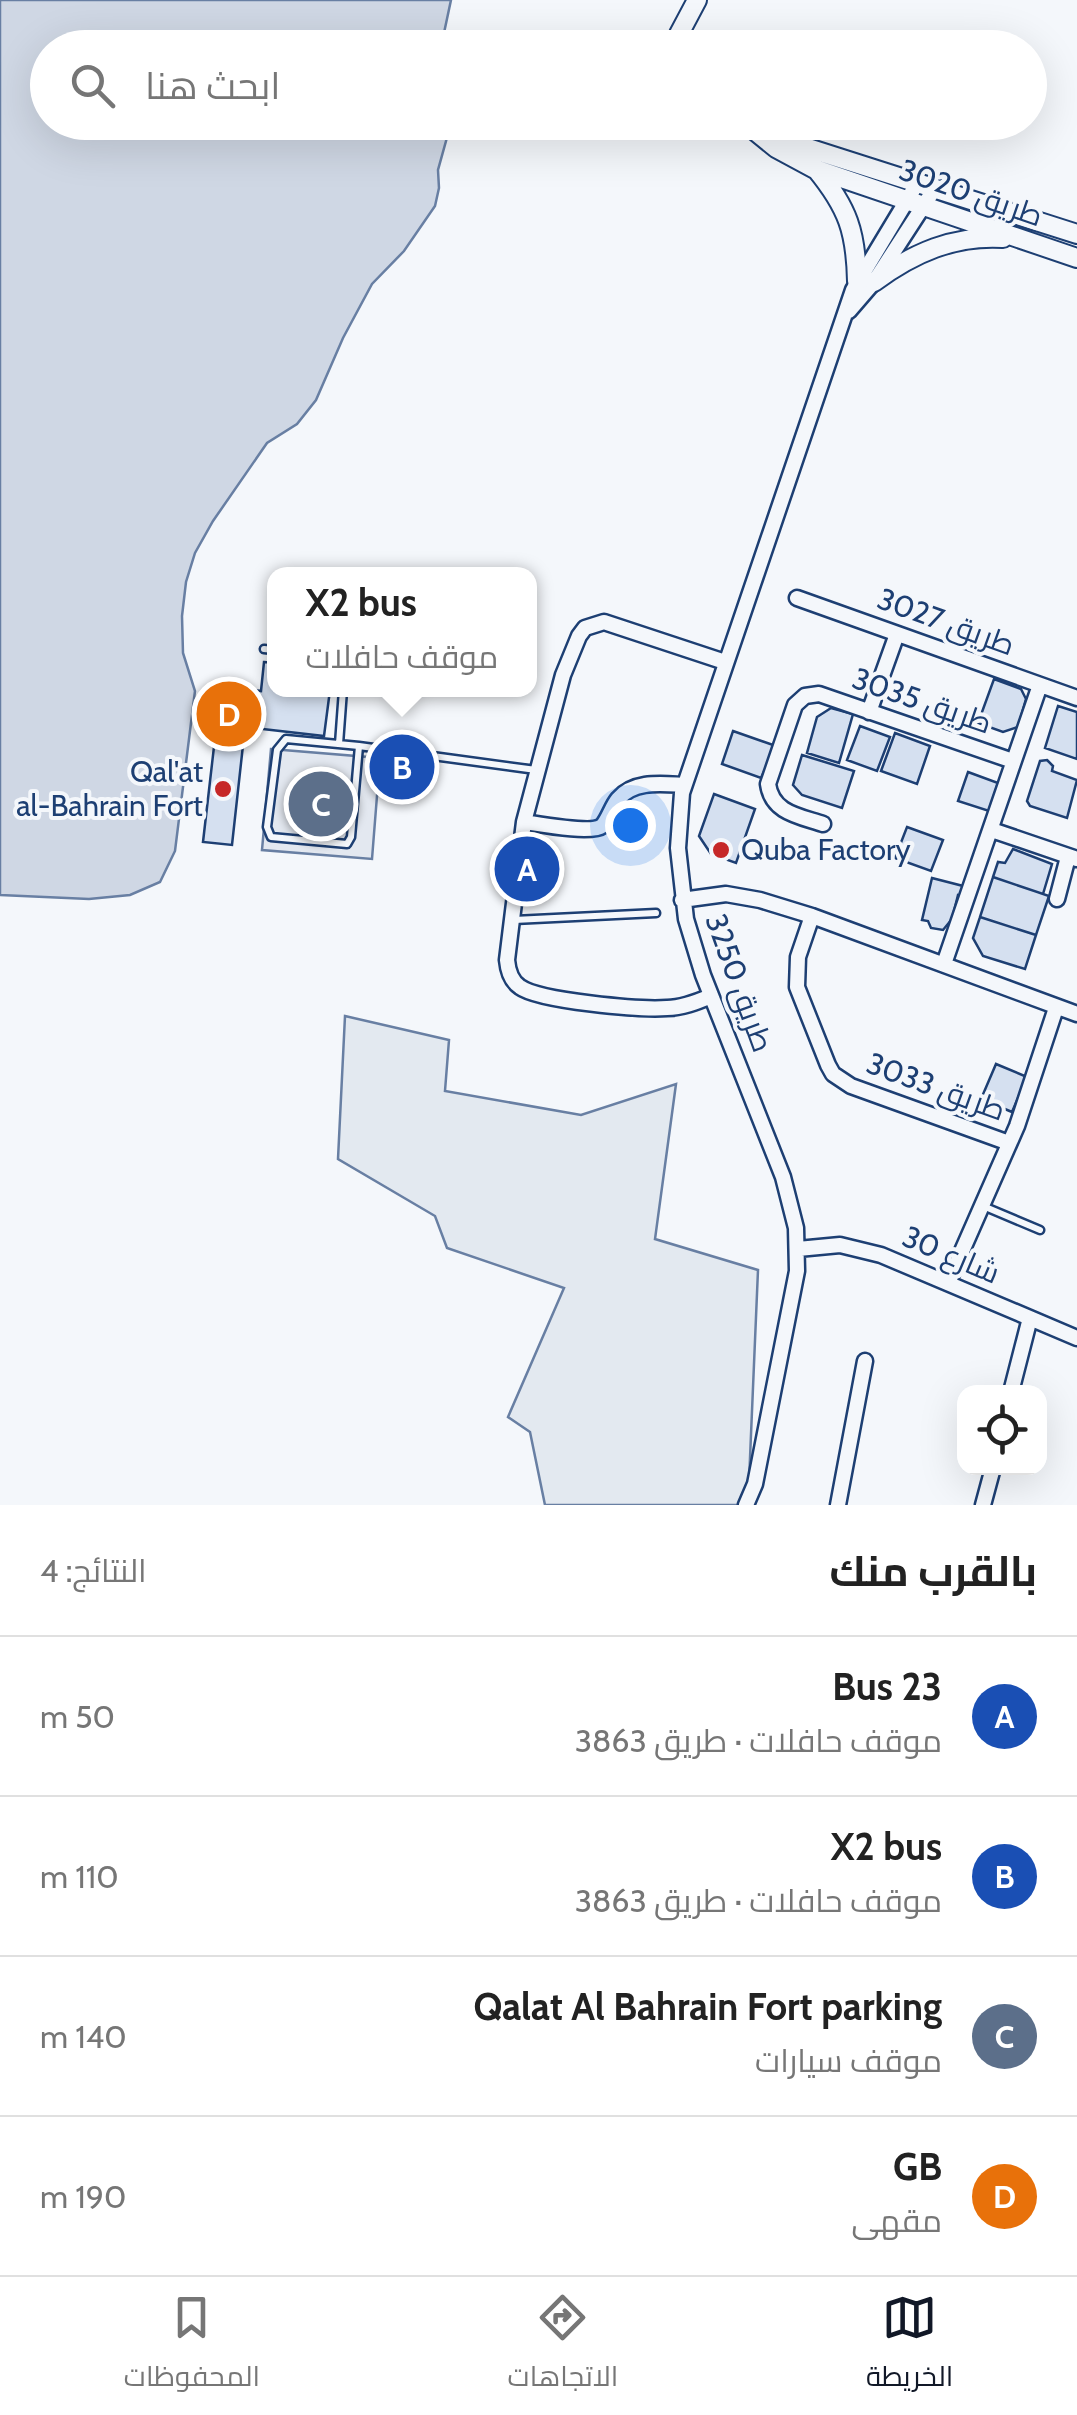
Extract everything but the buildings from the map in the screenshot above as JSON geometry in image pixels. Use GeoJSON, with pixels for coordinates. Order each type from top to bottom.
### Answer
{"type":"FeatureCollection","features":[{"type":"Feature","properties":{"kind":"street"},"geometry":{"type":"LineString","coordinates":[[681,30],[697,0]]}},
{"type":"Feature","properties":{"kind":"street","name":"طريق 3020"},"geometry":{"type":"LineString","coordinates":[[766,140],[816,169],[1077,258]]}},
{"type":"Feature","properties":{"kind":"street","name":"طريق 3020"},"geometry":{"type":"LineString","coordinates":[[789,140],[1077,234]]}},
{"type":"Feature","properties":{"kind":"street"},"geometry":{"type":"LineString","coordinates":[[816,169],[846,212],[866,281],[943,245],[989,237],[1020,239]]}},
{"type":"Feature","properties":{"kind":"street","name":"طريق 3250"},"geometry":{"type":"LineString","coordinates":[[746,1505],[754,1484],[794,1293],[798,1249],[783,1177],[694,949],[682,900],[678,848],[684,785],[848,312],[926,185]]}},
{"type":"Feature","properties":{"kind":"street","name":"طريق 3027"},"geometry":{"type":"LineString","coordinates":[[797,598],[1077,698]]}},
{"type":"Feature","properties":{"kind":"street"},"geometry":{"type":"LineString","coordinates":[[712,996],[682,1006],[651,1008],[573,1000],[527,992],[508,970],[524,822],[563,675],[585,628],[604,622],[725,662]]}},
{"type":"Feature","properties":{"kind":"street"},"geometry":{"type":"LineString","coordinates":[[869,712],[897,634]]}},
{"type":"Feature","properties":{"kind":"street","name":"طريق 3035"},"geometry":{"type":"LineString","coordinates":[[944,964],[1040,686]]}},
{"type":"Feature","properties":{"kind":"street","name":"طريق 3035"},"geometry":{"type":"LineString","coordinates":[[823,824],[778,807],[770,797],[768,784],[795,705],[805,696],[819,694],[1013,761]]}},
{"type":"Feature","properties":{"kind":"street"},"geometry":{"type":"LineString","coordinates":[[524,822],[591,830],[602,826],[620,795],[633,788],[651,783],[684,785]]}},
{"type":"Feature","properties":{"kind":"street"},"geometry":{"type":"LineString","coordinates":[[992,830],[1072,858],[1057,899]]}},
{"type":"Feature","properties":{"kind":"street"},"geometry":{"type":"LineString","coordinates":[[682,900],[710,895],[740,896],[812,916],[1077,1014]]}},
{"type":"Feature","properties":{"kind":"street","name":"طريق 3033"},"geometry":{"type":"LineString","coordinates":[[812,916],[798,957],[798,986],[833,1074],[850,1086],[1009,1143]]}},
{"type":"Feature","properties":{"kind":"street","name":"طريق 3033"},"geometry":{"type":"LineString","coordinates":[[948,1283],[1009,1143],[1056,1008]]}},
{"type":"Feature","properties":{"kind":"street","name":"شارع 30"},"geometry":{"type":"LineString","coordinates":[[798,1249],[860,1249],[1077,1338]]}},
{"type":"Feature","properties":{"kind":"street"},"geometry":{"type":"LineString","coordinates":[[1014,1385],[1030,1318]]}},
{"type":"Feature","properties":{"kind":"street"},"geometry":{"type":"LineString","coordinates":[[838,1505],[865,1361]]}},
{"type":"Feature","properties":{"kind":"street"},"geometry":{"type":"LineString","coordinates":[[984,1505],[991,1475]]}},
{"type":"Feature","properties":{"kind":"lane"},"geometry":{"type":"LineString","coordinates":[[339,744],[342,697]]}},
{"type":"Feature","properties":{"kind":"lane"},"geometry":{"type":"LineString","coordinates":[[359,746],[348,844],[271,837],[267,827],[278,745],[286,739],[359,746],[536,770]]}},
{"type":"Feature","properties":{"kind":"lane"},"geometry":{"type":"LineString","coordinates":[[512,920],[656,914]]}},
{"type":"Feature","properties":{"kind":"lane"},"geometry":{"type":"LineString","coordinates":[[982,1206],[1040,1230]]}},
{"type":"Feature","properties":{"kind":"shaded area"},"geometry":{"type":"Polygon","coordinates":[[[0,0],[451,0],[445,30],[30,30],[30,140],[446,140],[438,170],[435,206],[404,251],[372,284],[316,400],[297,424],[267,443],[195,553],[182,616],[183,653],[195,691],[175,851],[160,882],[130,895],[89,899],[0,895],[0,0]]]}},
{"type":"Feature","properties":{"kind":"shaded area"},"geometry":{"type":"Polygon","coordinates":[[[271,749],[380,758],[372,859],[262,850],[271,749]]]}},
{"type":"Feature","properties":{"kind":"shaded area"},"geometry":{"type":"Polygon","coordinates":[[[345,1016],[449,1040],[445,1091],[581,1115],[676,1084],[655,1239],[758,1270],[748,1505],[545,1505],[530,1432],[508,1417],[564,1288],[447,1248],[435,1216],[338,1159],[345,1016]]]}},
{"type":"Feature","properties":{"kind":"place","name":"GB"},"geometry":{"type":"Point","coordinates":[229,714]}},
{"type":"Feature","properties":{"kind":"place","name":"X2 bus"},"geometry":{"type":"Point","coordinates":[402,767]}},
{"type":"Feature","properties":{"kind":"place","name":"Qal'at al-Bahrain Fort"},"geometry":{"type":"Point","coordinates":[223,789]}},
{"type":"Feature","properties":{"kind":"place","name":"Qalat Al Bahrain Fort parking"},"geometry":{"type":"Point","coordinates":[321,804]}},
{"type":"Feature","properties":{"kind":"place","name":"Quba Factory"},"geometry":{"type":"Point","coordinates":[721,850]}},
{"type":"Feature","properties":{"kind":"place","name":"Bus 23"},"geometry":{"type":"Point","coordinates":[527,869]}}]}
